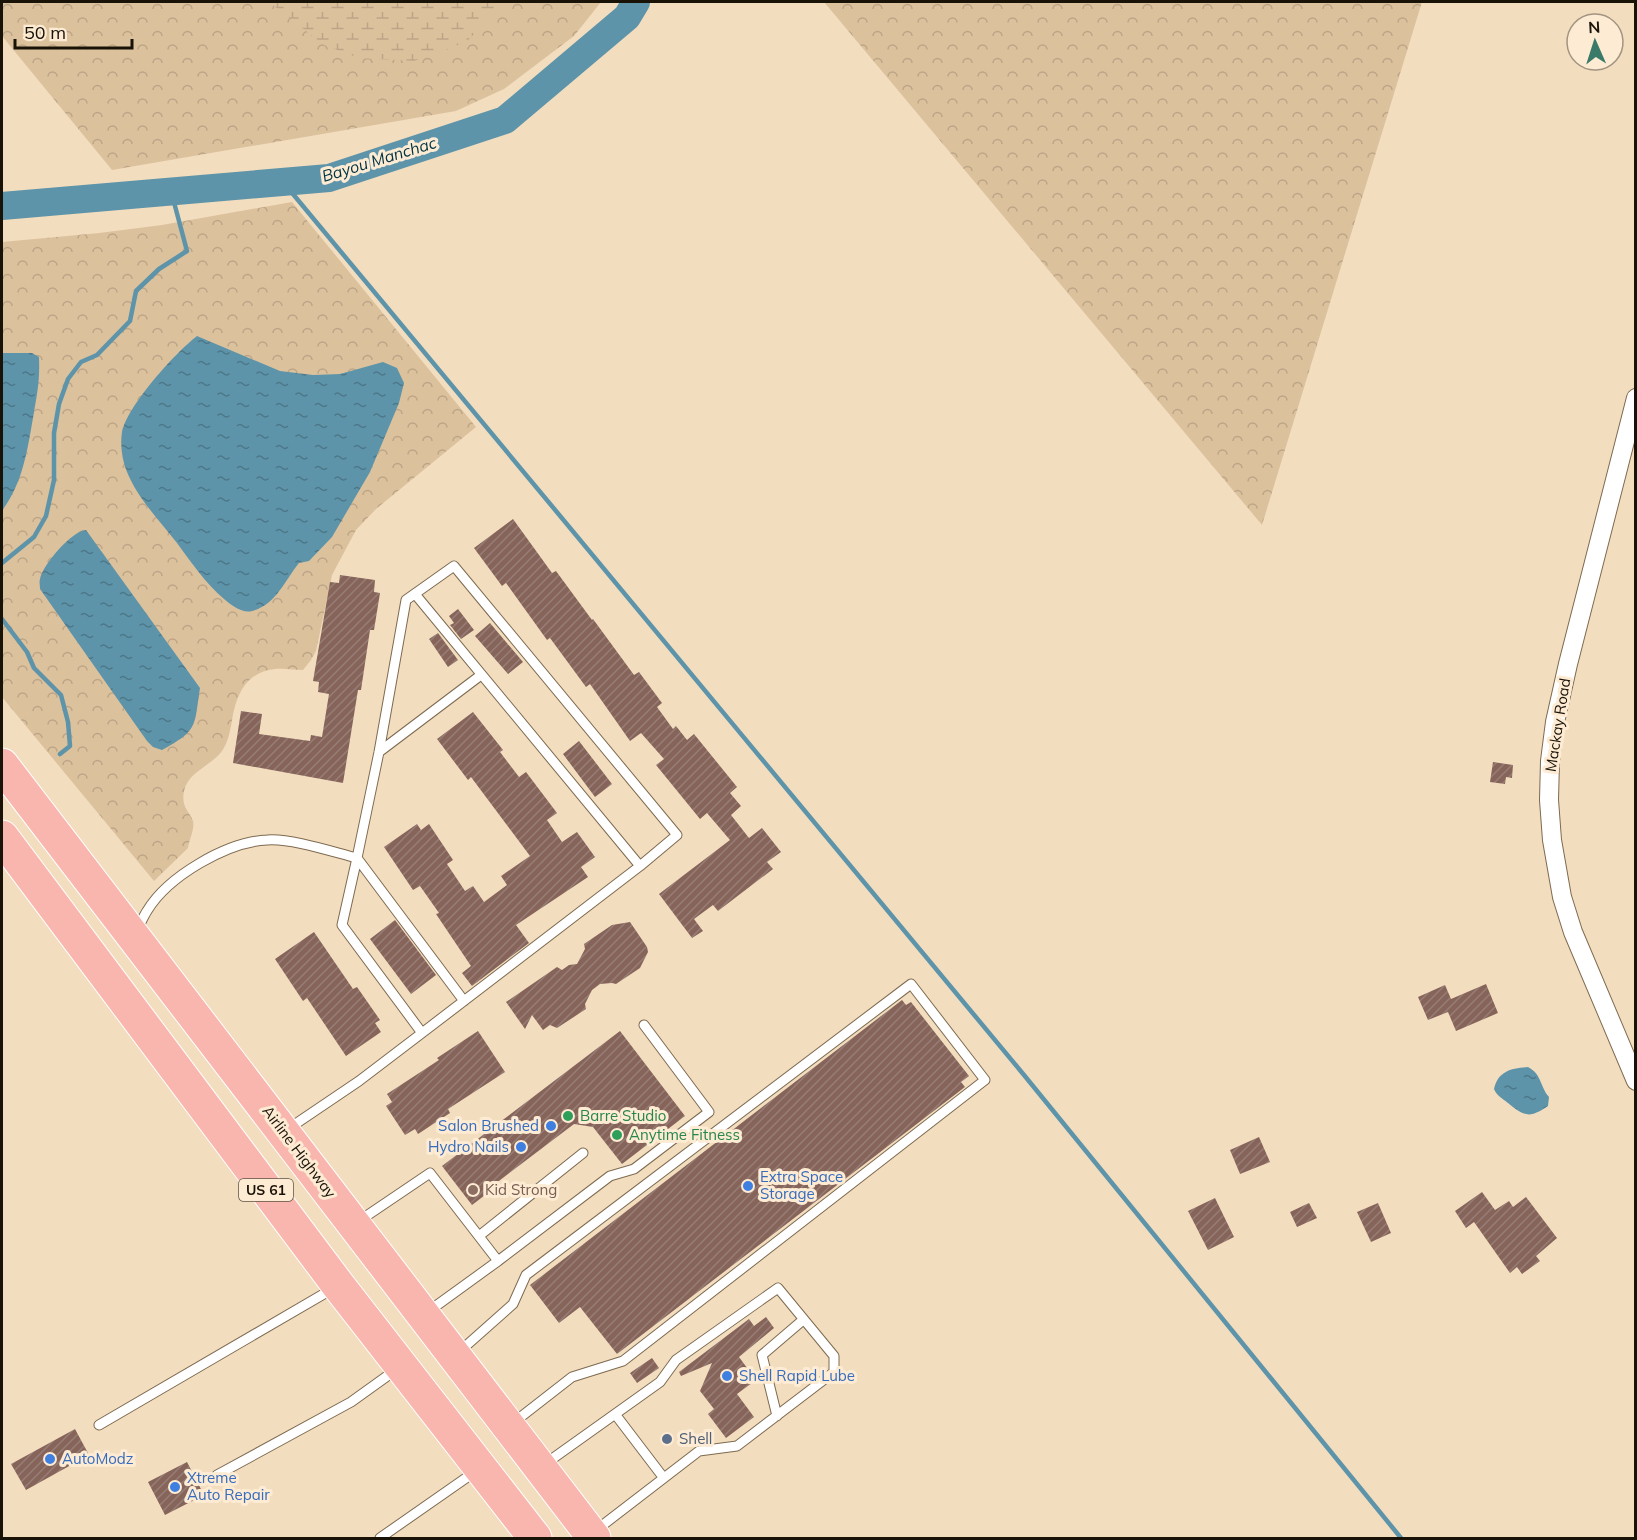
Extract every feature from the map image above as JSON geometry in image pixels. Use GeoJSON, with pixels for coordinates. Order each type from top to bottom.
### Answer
{"type":"FeatureCollection","features":[{"type":"Feature","properties":{"kind":"highway","name":"Airline Highway"},"geometry":{"type":"LineString","coordinates":[[2,765],[593,1536]]}},
{"type":"Feature","properties":{"kind":"highway"},"geometry":{"type":"LineString","coordinates":[[2,838],[20,843],[92,930],[110,937],[134,936]]}},
{"type":"Feature","properties":{"kind":"highway","name":"US 61"},"geometry":{"type":"LineString","coordinates":[[2,838],[338,1285],[535,1539]]}},
{"type":"Feature","properties":{"kind":"highway"},"geometry":{"type":"LineString","coordinates":[[100,970],[118,959],[128,961],[135,966],[233,1084],[252,1090]]}},
{"type":"Feature","properties":{"kind":"street","name":"Mackay Road"},"geometry":{"type":"LineString","coordinates":[[1635,398],[1555,722],[1550,761],[1549,800],[1552,840],[1562,897],[1573,932],[1635,1081]]}},
{"type":"Feature","properties":{"kind":"lane"},"geometry":{"type":"LineString","coordinates":[[284,1132],[422,1033],[677,835],[454,566],[406,600],[379,752],[342,925],[422,1033]]}},
{"type":"Feature","properties":{"kind":"lane"},"geometry":{"type":"LineString","coordinates":[[415,594],[640,866]]}},
{"type":"Feature","properties":{"kind":"lane"},"geometry":{"type":"LineString","coordinates":[[379,752],[481,675]]}},
{"type":"Feature","properties":{"kind":"lane"},"geometry":{"type":"LineString","coordinates":[[134,936],[147,909],[165,889],[188,871],[230,847],[268,839],[310,846],[357,858],[464,1001]]}},
{"type":"Feature","properties":{"kind":"lane"},"geometry":{"type":"LineString","coordinates":[[454,1356],[513,1304],[526,1275],[911,984],[985,1080],[623,1361],[572,1377],[509,1426]]}},
{"type":"Feature","properties":{"kind":"lane"},"geometry":{"type":"LineString","coordinates":[[423,1315],[610,1176],[634,1169],[709,1112],[644,1025]]}},
{"type":"Feature","properties":{"kind":"lane"},"geometry":{"type":"LineString","coordinates":[[479,1236],[583,1154]]}},
{"type":"Feature","properties":{"kind":"lane"},"geometry":{"type":"LineString","coordinates":[[354,1224],[430,1173],[498,1261]]}},
{"type":"Feature","properties":{"kind":"lane"},"geometry":{"type":"LineString","coordinates":[[99,1425],[338,1285]]}},
{"type":"Feature","properties":{"kind":"lane"},"geometry":{"type":"LineString","coordinates":[[540,1467],[660,1382],[676,1360],[778,1288],[834,1356],[834,1372],[737,1446],[699,1451],[663,1477],[593,1536]]}},
{"type":"Feature","properties":{"kind":"lane"},"geometry":{"type":"LineString","coordinates":[[777,1416],[762,1355],[803,1320]]}},
{"type":"Feature","properties":{"kind":"lane"},"geometry":{"type":"LineString","coordinates":[[217,1475],[351,1402],[401,1366]]}},
{"type":"Feature","properties":{"kind":"lane"},"geometry":{"type":"LineString","coordinates":[[615,1414],[663,1477]]}},
{"type":"Feature","properties":{"kind":"lane"},"geometry":{"type":"LineString","coordinates":[[380,1539],[481,1467]]}},
{"type":"Feature","properties":{"kind":"green space"},"geometry":{"type":"Polygon","coordinates":[[[2,2],[601,2],[574,36],[504,89],[456,111],[112,170],[2,36],[2,2]]]}},
{"type":"Feature","properties":{"kind":"green space"},"geometry":{"type":"Polygon","coordinates":[[[269,2],[507,2],[466,42],[414,61],[359,58],[324,45],[269,2]]]}},
{"type":"Feature","properties":{"kind":"green space"},"geometry":{"type":"Polygon","coordinates":[[[824,2],[1422,2],[1262,525],[824,2]]]}},
{"type":"Feature","properties":{"kind":"green space"},"geometry":{"type":"Polygon","coordinates":[[[292,202],[476,427],[376,509],[356,530],[332,575],[316,651],[303,670],[265,671],[244,686],[236,702],[224,748],[186,784],[184,805],[193,821],[193,831],[188,848],[154,881],[2,697],[2,242],[162,225],[292,202]]]}},
{"type":"Feature","properties":{"kind":"water"},"geometry":{"type":"Polygon","coordinates":[[[197,336],[280,371],[313,375],[340,374],[383,362],[397,368],[404,383],[399,403],[370,472],[332,537],[309,561],[299,563],[274,598],[260,608],[248,612],[227,601],[205,580],[143,501],[125,467],[123,457],[122,432],[133,408],[165,367],[197,336]]]}},
{"type":"Feature","properties":{"kind":"water"},"geometry":{"type":"Polygon","coordinates":[[[2,353],[32,353],[39,357],[39,381],[23,466],[15,489],[2,511],[2,353]]]}},
{"type":"Feature","properties":{"kind":"water"},"geometry":{"type":"Polygon","coordinates":[[[86,530],[200,688],[193,726],[183,737],[162,750],[153,747],[147,741],[40,589],[42,573],[52,557],[73,536],[86,530]]]}},
{"type":"Feature","properties":{"kind":"water"},"geometry":{"type":"Polygon","coordinates":[[[1528,1067],[1536,1073],[1549,1097],[1548,1106],[1531,1114],[1518,1111],[1500,1097],[1494,1089],[1502,1074],[1516,1068],[1528,1067]]]}},
{"type":"Feature","properties":{"kind":"building"},"geometry":{"type":"Polygon","coordinates":[[[513,519],[552,573],[556,571],[634,675],[639,672],[662,703],[657,707],[673,729],[676,726],[687,740],[694,734],[737,787],[730,793],[741,806],[731,815],[749,838],[762,828],[781,852],[767,862],[773,869],[718,911],[713,905],[694,919],[703,931],[692,938],[659,894],[730,840],[707,813],[700,819],[656,765],[664,759],[641,733],[630,741],[590,684],[586,687],[550,638],[547,640],[506,583],[502,586],[474,548],[513,519]]]}},
{"type":"Feature","properties":{"kind":"building"},"geometry":{"type":"Polygon","coordinates":[[[340,575],[375,580],[374,592],[380,593],[374,630],[370,630],[361,690],[358,690],[343,783],[233,763],[241,711],[262,714],[259,734],[310,741],[311,735],[322,737],[329,694],[318,692],[319,682],[313,681],[330,582],[339,583],[340,575]]]}},
{"type":"Feature","properties":{"kind":"building"},"geometry":{"type":"Polygon","coordinates":[[[458,609],[474,630],[461,639],[450,625],[454,623],[449,616],[458,609]]]}},
{"type":"Feature","properties":{"kind":"building"},"geometry":{"type":"Polygon","coordinates":[[[490,623],[523,662],[508,674],[475,636],[490,623]]]}},
{"type":"Feature","properties":{"kind":"building"},"geometry":{"type":"Polygon","coordinates":[[[438,633],[458,660],[448,667],[429,639],[438,633]]]}},
{"type":"Feature","properties":{"kind":"building"},"geometry":{"type":"Polygon","coordinates":[[[473,712],[503,750],[500,752],[519,777],[526,772],[557,813],[547,820],[562,842],[577,832],[595,857],[581,867],[588,877],[516,925],[529,943],[472,986],[462,973],[471,966],[436,914],[439,913],[420,886],[413,890],[384,847],[417,824],[421,830],[429,824],[453,860],[447,864],[465,891],[473,886],[484,902],[507,885],[501,876],[530,856],[471,777],[468,780],[437,739],[473,712]]]}},
{"type":"Feature","properties":{"kind":"building"},"geometry":{"type":"Polygon","coordinates":[[[579,741],[612,784],[595,797],[563,754],[579,741]]]}},
{"type":"Feature","properties":{"kind":"building"},"geometry":{"type":"Polygon","coordinates":[[[1493,762],[1513,765],[1512,778],[1506,777],[1505,784],[1490,782],[1493,762]]]}},
{"type":"Feature","properties":{"kind":"building"},"geometry":{"type":"Polygon","coordinates":[[[395,920],[436,975],[411,994],[370,939],[395,920]]]}},
{"type":"Feature","properties":{"kind":"building"},"geometry":{"type":"Polygon","coordinates":[[[630,922],[647,947],[648,952],[640,968],[616,984],[600,984],[592,990],[585,1004],[586,1009],[557,1028],[550,1025],[543,1030],[532,1015],[525,1029],[506,1002],[557,967],[562,970],[569,965],[577,964],[585,949],[584,944],[612,925],[630,922]]]}},
{"type":"Feature","properties":{"kind":"building"},"geometry":{"type":"Polygon","coordinates":[[[314,932],[353,989],[357,987],[380,1020],[375,1023],[381,1032],[346,1056],[307,998],[303,1001],[275,959],[314,932]]]}},
{"type":"Feature","properties":{"kind":"building"},"geometry":{"type":"Polygon","coordinates":[[[1486,984],[1498,1013],[1456,1031],[1448,1012],[1428,1020],[1418,997],[1445,985],[1451,999],[1486,984]]]}},
{"type":"Feature","properties":{"kind":"building","name":"Extra Space Storage"},"geometry":{"type":"Polygon","coordinates":[[[902,1000],[906,1005],[911,1002],[969,1076],[961,1082],[965,1087],[617,1354],[580,1307],[559,1323],[530,1285],[902,1000]]]}},
{"type":"Feature","properties":{"kind":"building"},"geometry":{"type":"Polygon","coordinates":[[[478,1031],[505,1072],[448,1109],[450,1113],[418,1134],[415,1129],[405,1135],[386,1106],[392,1102],[387,1094],[478,1031]]]}},
{"type":"Feature","properties":{"kind":"building"},"geometry":{"type":"Polygon","coordinates":[[[620,1031],[685,1116],[622,1164],[593,1127],[574,1124],[487,1190],[489,1192],[472,1205],[442,1166],[620,1031]]]}},
{"type":"Feature","properties":{"kind":"building"},"geometry":{"type":"Polygon","coordinates":[[[1259,1137],[1270,1162],[1240,1174],[1230,1150],[1259,1137]]]}},
{"type":"Feature","properties":{"kind":"building"},"geometry":{"type":"Polygon","coordinates":[[[1482,1192],[1495,1210],[1509,1201],[1513,1207],[1526,1197],[1557,1238],[1536,1256],[1540,1261],[1522,1274],[1517,1267],[1510,1273],[1474,1222],[1466,1228],[1455,1211],[1482,1192]]]}},
{"type":"Feature","properties":{"kind":"building"},"geometry":{"type":"Polygon","coordinates":[[[1215,1198],[1234,1237],[1208,1250],[1188,1211],[1215,1198]]]}},
{"type":"Feature","properties":{"kind":"building"},"geometry":{"type":"Polygon","coordinates":[[[1309,1203],[1317,1218],[1297,1227],[1290,1212],[1309,1203]]]}},
{"type":"Feature","properties":{"kind":"building"},"geometry":{"type":"Polygon","coordinates":[[[1378,1203],[1391,1233],[1371,1242],[1357,1212],[1378,1203]]]}},
{"type":"Feature","properties":{"kind":"building","name":"Shell Rapid Lube"},"geometry":{"type":"Polygon","coordinates":[[[766,1317],[774,1328],[739,1357],[756,1380],[737,1394],[754,1417],[726,1438],[708,1414],[714,1409],[700,1391],[712,1363],[681,1376],[679,1372],[749,1319],[754,1326],[766,1317]]]}},
{"type":"Feature","properties":{"kind":"building"},"geometry":{"type":"Polygon","coordinates":[[[652,1358],[659,1368],[637,1383],[630,1373],[652,1358]]]}},
{"type":"Feature","properties":{"kind":"building","name":"AutoModz"},"geometry":{"type":"Polygon","coordinates":[[[75,1429],[89,1455],[26,1490],[11,1464],[75,1429]]]}},
{"type":"Feature","properties":{"kind":"building","name":"Xtreme Auto Repair"},"geometry":{"type":"Polygon","coordinates":[[[187,1462],[204,1495],[165,1515],[148,1482],[187,1462]]]}},
{"type":"Feature","properties":{"kind":"waterway","name":"Bayou Manchac"},"geometry":{"type":"LineString","coordinates":[[2,206],[329,178],[505,120],[627,17],[636,2]]}},
{"type":"Feature","properties":{"kind":"waterway"},"geometry":{"type":"LineString","coordinates":[[283,182],[1024,1075],[1401,1538]]}},
{"type":"Feature","properties":{"kind":"waterway"},"geometry":{"type":"LineString","coordinates":[[2,563],[34,537],[46,516],[54,480],[54,433],[59,404],[68,379],[81,362],[97,355],[130,321],[136,291],[159,269],[187,251],[171,191]]}},
{"type":"Feature","properties":{"kind":"waterway"},"geometry":{"type":"LineString","coordinates":[[2,619],[27,652],[34,668],[61,695],[68,722],[70,746],[60,754]]}},
{"type":"Feature","properties":{"kind":"place","name":"Barre Studio"},"geometry":{"type":"Point","coordinates":[568,1116]}},
{"type":"Feature","properties":{"kind":"place","name":"Salon Brushed"},"geometry":{"type":"Point","coordinates":[551,1126]}},
{"type":"Feature","properties":{"kind":"place","name":"Anytime Fitness"},"geometry":{"type":"Point","coordinates":[617,1135]}},
{"type":"Feature","properties":{"kind":"place","name":"Hydro Nails"},"geometry":{"type":"Point","coordinates":[521,1147]}},
{"type":"Feature","properties":{"kind":"place","name":"Extra Space Storage"},"geometry":{"type":"Point","coordinates":[748,1186]}},
{"type":"Feature","properties":{"kind":"place","name":"Kid Strong"},"geometry":{"type":"Point","coordinates":[473,1190]}},
{"type":"Feature","properties":{"kind":"place","name":"Shell Rapid Lube"},"geometry":{"type":"Point","coordinates":[727,1376]}},
{"type":"Feature","properties":{"kind":"place","name":"Shell"},"geometry":{"type":"Point","coordinates":[667,1439]}},
{"type":"Feature","properties":{"kind":"place","name":"AutoModz"},"geometry":{"type":"Point","coordinates":[50,1459]}},
{"type":"Feature","properties":{"kind":"place","name":"Xtreme Auto Repair"},"geometry":{"type":"Point","coordinates":[175,1487]}}]}
